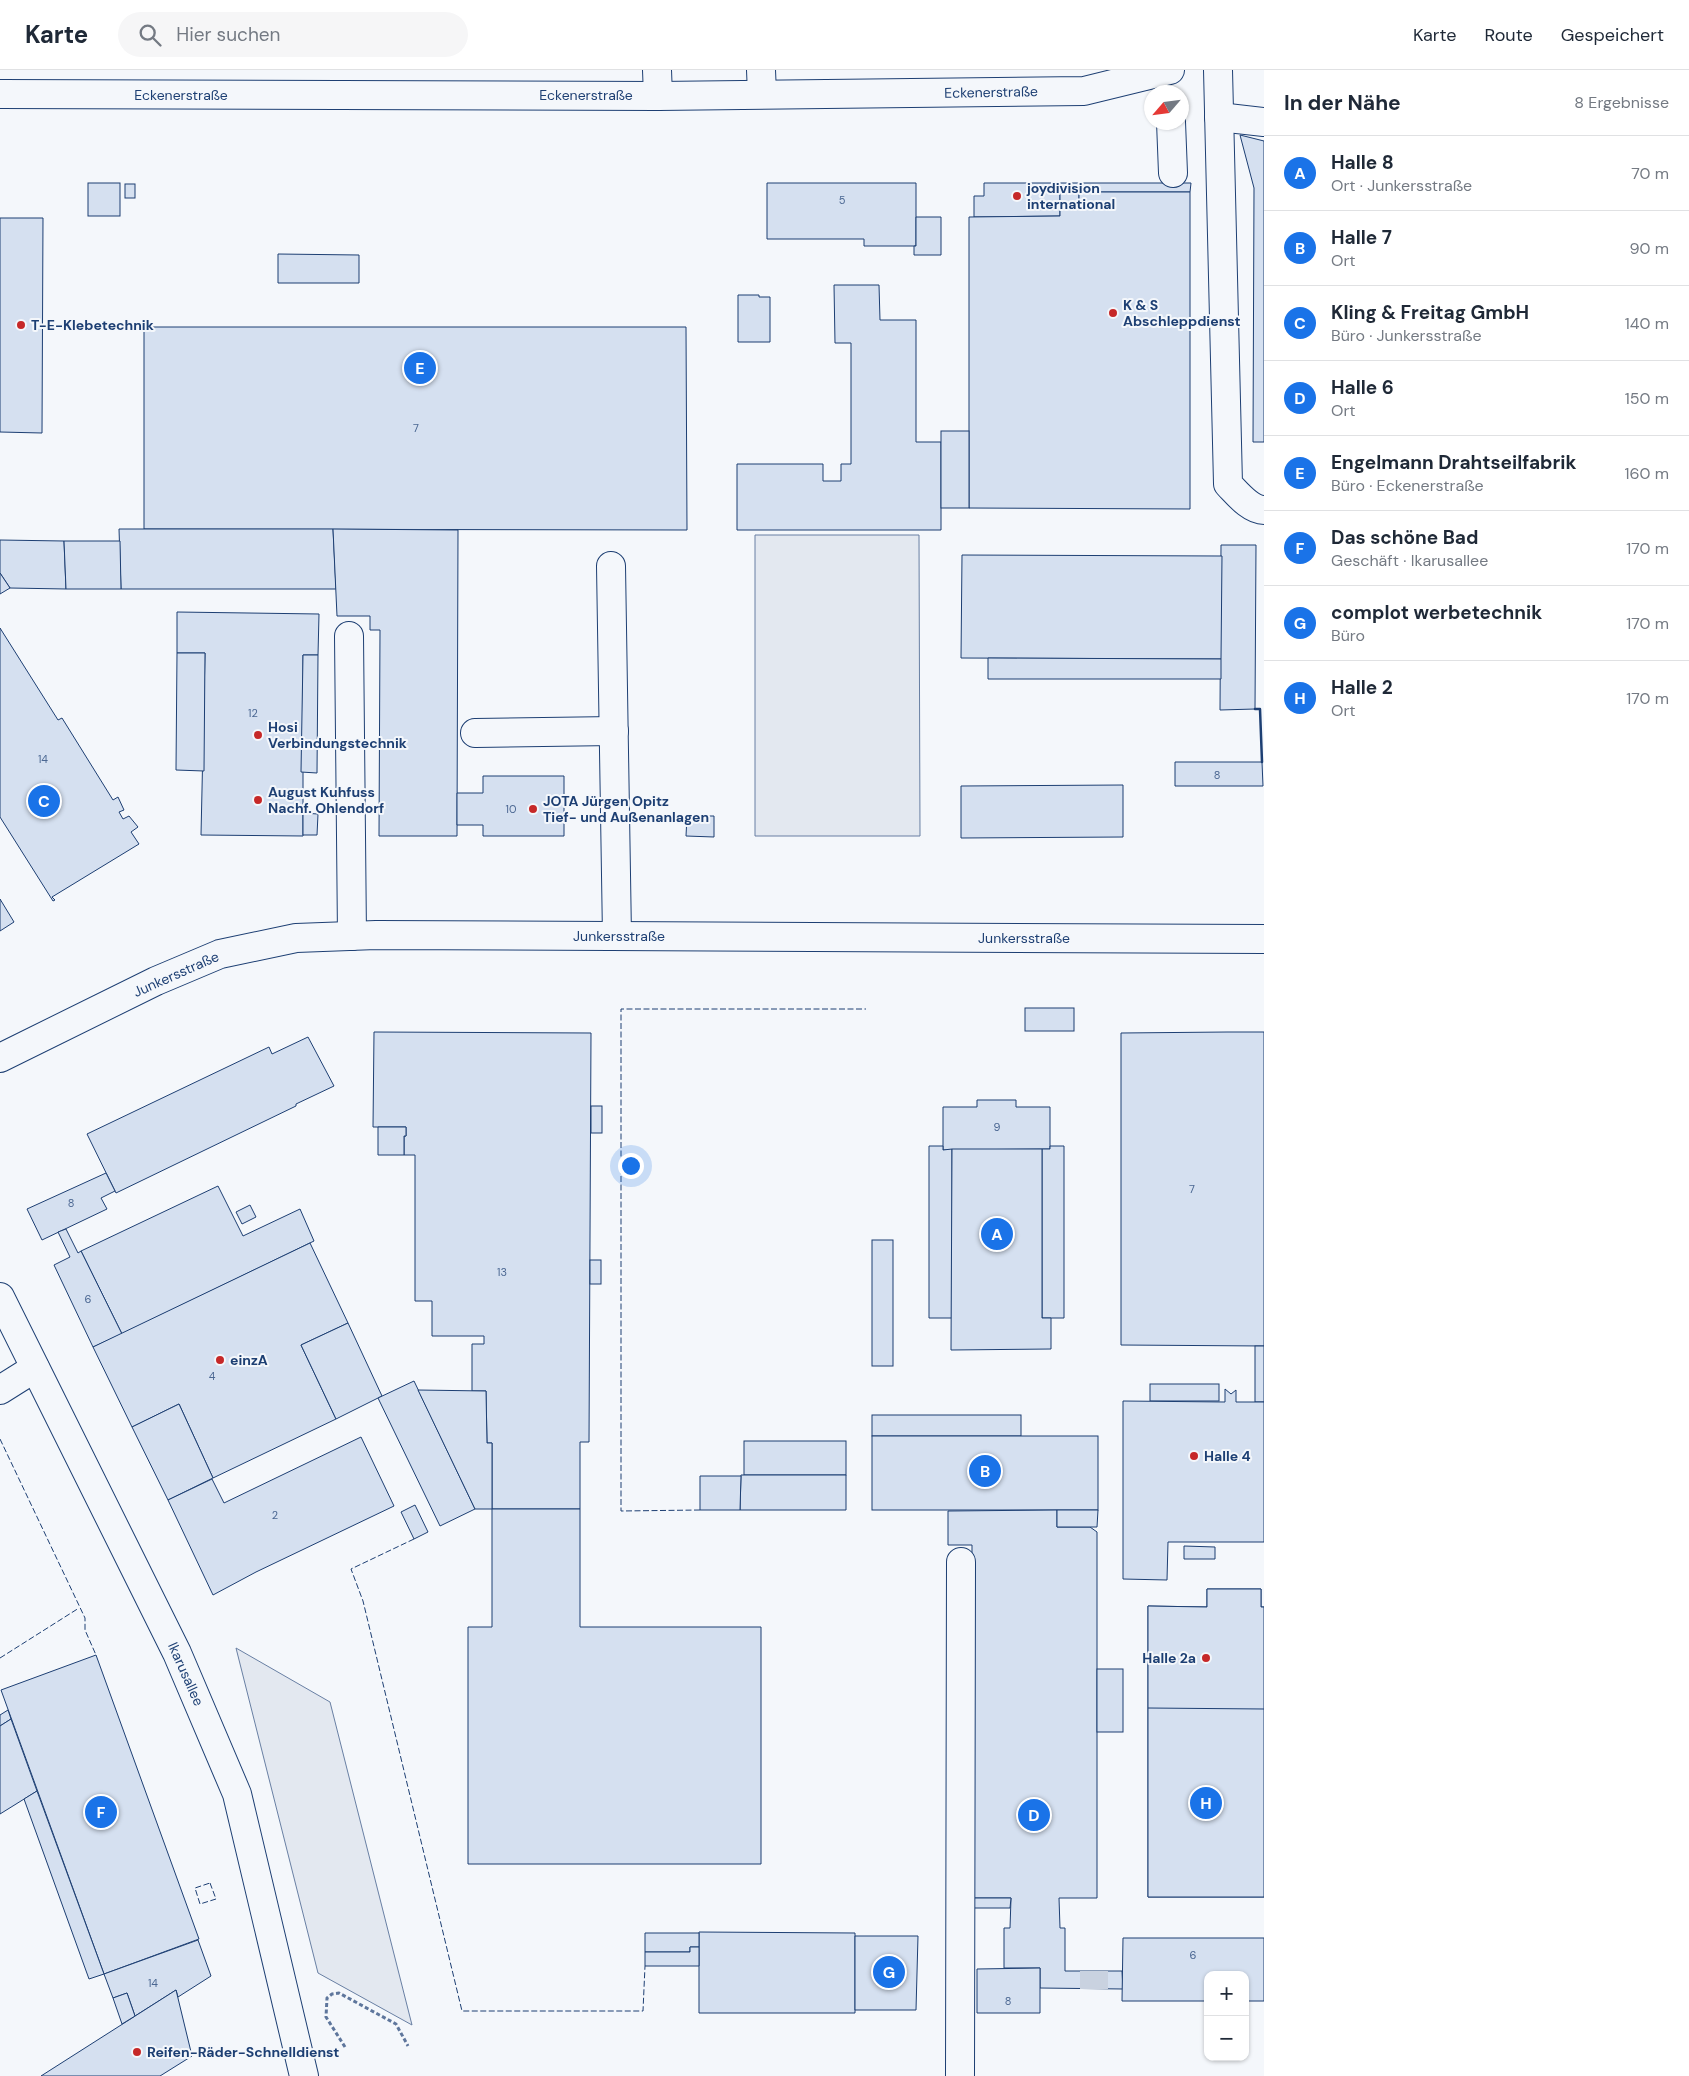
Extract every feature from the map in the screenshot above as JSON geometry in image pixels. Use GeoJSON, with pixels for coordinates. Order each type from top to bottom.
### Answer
{"type":"FeatureCollection","features":[{"type":"Feature","properties":{"kind":"street"},"geometry":{"type":"LineString","coordinates":[[1218,70],[1228,484],[1239,496],[1258,510],[1264,510]]}},
{"type":"Feature","properties":{"kind":"street","name":"Eckenerstraße"},"geometry":{"type":"LineString","coordinates":[[0,94],[761,82],[1084,91],[1169,78]]}},
{"type":"Feature","properties":{"kind":"street"},"geometry":{"type":"LineString","coordinates":[[1219,117],[1264,122]]}},
{"type":"Feature","properties":{"kind":"street"},"geometry":{"type":"LineString","coordinates":[[1170,130],[1173,173]]}},
{"type":"Feature","properties":{"kind":"street"},"geometry":{"type":"LineString","coordinates":[[611,566],[617,936]]}},
{"type":"Feature","properties":{"kind":"street"},"geometry":{"type":"LineString","coordinates":[[349,636],[352,936]]}},
{"type":"Feature","properties":{"kind":"street"},"geometry":{"type":"LineString","coordinates":[[475,733],[614,731]]}},
{"type":"Feature","properties":{"kind":"street","name":"Junkersstraße"},"geometry":{"type":"LineString","coordinates":[[0,1058],[156,981],[220,954],[296,938],[352,936],[617,936],[1264,939]]}},
{"type":"Feature","properties":{"kind":"street","name":"Ikarusallee"},"geometry":{"type":"LineString","coordinates":[[0,1297],[177,1653],[237,1794],[304,2076]]}},
{"type":"Feature","properties":{"kind":"street"},"geometry":{"type":"LineString","coordinates":[[0,1390],[35,1368]]}},
{"type":"Feature","properties":{"kind":"street"},"geometry":{"type":"LineString","coordinates":[[960,2076],[961,1562]]}},
{"type":"Feature","properties":{"kind":"path"},"geometry":{"type":"LineString","coordinates":[[345,2047],[326,2017],[327,1998],[332,1994],[339,1993],[396,2024],[408,2046]]}},
{"type":"Feature","properties":{"kind":"shaded area"},"geometry":{"type":"Polygon","coordinates":[[[755,535],[919,535],[920,836],[755,836],[755,535]]]}},
{"type":"Feature","properties":{"kind":"shaded area"},"geometry":{"type":"Polygon","coordinates":[[[236,1648],[330,1702],[412,2025],[318,1973],[236,1648]]]}},
{"type":"Feature","properties":{"kind":"building"},"geometry":{"type":"Polygon","coordinates":[[[1240,135],[1264,141],[1264,442],[1253,442],[1254,188],[1240,135]]]}},
{"type":"Feature","properties":{"kind":"building"},"geometry":{"type":"Polygon","coordinates":[[[88,183],[120,183],[120,216],[88,216],[88,183]]]}},
{"type":"Feature","properties":{"kind":"building"},"geometry":{"type":"Polygon","coordinates":[[[767,183],[916,183],[916,246],[864,246],[864,239],[767,239],[767,183]]]}},
{"type":"Feature","properties":{"kind":"building"},"geometry":{"type":"Polygon","coordinates":[[[984,183],[1060,183],[1060,216],[974,217],[974,196],[984,196],[984,183]]]}},
{"type":"Feature","properties":{"kind":"building"},"geometry":{"type":"Polygon","coordinates":[[[1060,183],[1191,183],[1190,192],[1079,192],[1079,206],[1060,206],[1060,183]]]}},
{"type":"Feature","properties":{"kind":"building"},"geometry":{"type":"Polygon","coordinates":[[[125,184],[135,184],[135,198],[125,198],[125,184]]]}},
{"type":"Feature","properties":{"kind":"building"},"geometry":{"type":"Polygon","coordinates":[[[1079,192],[1190,192],[1190,509],[969,508],[969,217],[1060,216],[1060,206],[1079,206],[1079,192]]]}},
{"type":"Feature","properties":{"kind":"building"},"geometry":{"type":"Polygon","coordinates":[[[916,217],[941,217],[941,255],[914,255],[914,246],[916,246],[916,217]]]}},
{"type":"Feature","properties":{"kind":"building","name":"T-E-Klebetechnik"},"geometry":{"type":"Polygon","coordinates":[[[0,218],[43,218],[42,433],[0,432],[0,218]]]}},
{"type":"Feature","properties":{"kind":"building"},"geometry":{"type":"Polygon","coordinates":[[[278,254],[359,255],[359,283],[278,283],[278,254]]]}},
{"type":"Feature","properties":{"kind":"building"},"geometry":{"type":"Polygon","coordinates":[[[834,285],[879,285],[880,320],[916,320],[916,442],[941,442],[941,530],[737,530],[737,464],[823,464],[823,481],[841,481],[841,464],[851,464],[851,343],[835,343],[834,285]]]}},
{"type":"Feature","properties":{"kind":"building"},"geometry":{"type":"Polygon","coordinates":[[[738,295],[770,297],[770,342],[738,342],[738,295]]]}},
{"type":"Feature","properties":{"kind":"building"},"geometry":{"type":"Polygon","coordinates":[[[144,327],[686,327],[687,530],[144,529],[144,327]]]}},
{"type":"Feature","properties":{"kind":"building"},"geometry":{"type":"Polygon","coordinates":[[[941,431],[969,431],[969,508],[941,508],[941,431]]]}},
{"type":"Feature","properties":{"kind":"building"},"geometry":{"type":"Polygon","coordinates":[[[119,529],[333,529],[336,589],[121,589],[119,529]]]}},
{"type":"Feature","properties":{"kind":"building"},"geometry":{"type":"Polygon","coordinates":[[[333,529],[458,530],[457,836],[379,836],[380,630],[370,630],[370,616],[337,616],[333,529]]]}},
{"type":"Feature","properties":{"kind":"building"},"geometry":{"type":"Polygon","coordinates":[[[0,540],[64,541],[66,589],[10,588],[0,573],[0,540]]]}},
{"type":"Feature","properties":{"kind":"building"},"geometry":{"type":"Polygon","coordinates":[[[64,541],[120,541],[121,589],[66,589],[64,541]]]}},
{"type":"Feature","properties":{"kind":"building"},"geometry":{"type":"Polygon","coordinates":[[[1221,545],[1256,545],[1255,709],[1220,710],[1221,545]]]}},
{"type":"Feature","properties":{"kind":"building"},"geometry":{"type":"Polygon","coordinates":[[[962,555],[1222,556],[1221,659],[961,658],[962,555]]]}},
{"type":"Feature","properties":{"kind":"building"},"geometry":{"type":"Polygon","coordinates":[[[0,573],[10,588],[0,594],[0,573]]]}},
{"type":"Feature","properties":{"kind":"building"},"geometry":{"type":"Polygon","coordinates":[[[177,612],[319,614],[318,655],[303,655],[303,836],[201,835],[205,653],[177,653],[177,612]]]}},
{"type":"Feature","properties":{"kind":"building"},"geometry":{"type":"Polygon","coordinates":[[[0,628],[58,720],[62,718],[113,800],[118,797],[124,810],[119,812],[123,819],[129,816],[138,827],[131,832],[139,844],[52,897],[55,900],[53,901],[0,817],[0,628]]]}},
{"type":"Feature","properties":{"kind":"building"},"geometry":{"type":"Polygon","coordinates":[[[177,653],[205,653],[204,771],[176,770],[177,653]]]}},
{"type":"Feature","properties":{"kind":"building"},"geometry":{"type":"Polygon","coordinates":[[[303,655],[318,655],[317,773],[301,772],[303,655]]]}},
{"type":"Feature","properties":{"kind":"building"},"geometry":{"type":"Polygon","coordinates":[[[988,658],[1221,659],[1221,679],[988,679],[988,658]]]}},
{"type":"Feature","properties":{"kind":"building"},"geometry":{"type":"Polygon","coordinates":[[[1175,762],[1262,762],[1263,786],[1175,786],[1175,762]]]}},
{"type":"Feature","properties":{"kind":"building"},"geometry":{"type":"Polygon","coordinates":[[[483,776],[564,776],[564,836],[483,836],[483,825],[457,825],[457,793],[483,793],[483,776]]]}},
{"type":"Feature","properties":{"kind":"building"},"geometry":{"type":"Polygon","coordinates":[[[1123,785],[1123,837],[961,838],[961,786],[1123,785]]]}},
{"type":"Feature","properties":{"kind":"building"},"geometry":{"type":"Polygon","coordinates":[[[303,813],[318,814],[317,835],[303,835],[303,813]]]}},
{"type":"Feature","properties":{"kind":"building"},"geometry":{"type":"Polygon","coordinates":[[[687,816],[714,816],[714,837],[686,836],[687,816]]]}},
{"type":"Feature","properties":{"kind":"building"},"geometry":{"type":"Polygon","coordinates":[[[0,899],[14,922],[0,931],[0,899]]]}},
{"type":"Feature","properties":{"kind":"building"},"geometry":{"type":"Polygon","coordinates":[[[1025,1008],[1074,1008],[1074,1031],[1025,1031],[1025,1008]]]}},
{"type":"Feature","properties":{"kind":"building"},"geometry":{"type":"Polygon","coordinates":[[[374,1032],[591,1033],[589,1442],[580,1442],[580,1509],[492,1509],[492,1443],[487,1443],[486,1391],[472,1391],[472,1344],[484,1344],[484,1336],[432,1336],[432,1301],[415,1301],[415,1155],[404,1155],[406,1127],[373,1127],[374,1032]]]}},
{"type":"Feature","properties":{"kind":"building"},"geometry":{"type":"Polygon","coordinates":[[[1264,1032],[1264,1346],[1121,1345],[1121,1033],[1264,1032]]]}},
{"type":"Feature","properties":{"kind":"building"},"geometry":{"type":"Polygon","coordinates":[[[308,1037],[334,1086],[116,1193],[87,1134],[269,1047],[272,1054],[308,1037]]]}},
{"type":"Feature","properties":{"kind":"building"},"geometry":{"type":"Polygon","coordinates":[[[977,1100],[1016,1100],[1016,1107],[1050,1107],[1050,1149],[943,1150],[943,1107],[977,1107],[977,1100]]]}},
{"type":"Feature","properties":{"kind":"building"},"geometry":{"type":"Polygon","coordinates":[[[591,1106],[602,1106],[602,1133],[591,1133],[591,1106]]]}},
{"type":"Feature","properties":{"kind":"building"},"geometry":{"type":"Polygon","coordinates":[[[378,1127],[406,1127],[404,1155],[378,1155],[378,1127]]]}},
{"type":"Feature","properties":{"kind":"building"},"geometry":{"type":"Polygon","coordinates":[[[929,1146],[943,1146],[943,1150],[952,1149],[952,1318],[929,1318],[929,1146]]]}},
{"type":"Feature","properties":{"kind":"building"},"geometry":{"type":"Polygon","coordinates":[[[1050,1146],[1064,1146],[1064,1318],[1042,1318],[1042,1149],[1050,1149],[1050,1146]]]}},
{"type":"Feature","properties":{"kind":"building"},"geometry":{"type":"Polygon","coordinates":[[[952,1149],[1042,1149],[1042,1318],[1051,1318],[1051,1349],[951,1350],[952,1149]]]}},
{"type":"Feature","properties":{"kind":"building"},"geometry":{"type":"Polygon","coordinates":[[[106,1173],[115,1191],[101,1198],[107,1209],[42,1240],[27,1209],[106,1173]]]}},
{"type":"Feature","properties":{"kind":"building"},"geometry":{"type":"Polygon","coordinates":[[[218,1186],[243,1236],[300,1209],[314,1241],[122,1334],[81,1251],[218,1186]]]}},
{"type":"Feature","properties":{"kind":"building"},"geometry":{"type":"Polygon","coordinates":[[[250,1205],[256,1217],[242,1224],[236,1212],[250,1205]]]}},
{"type":"Feature","properties":{"kind":"building"},"geometry":{"type":"Polygon","coordinates":[[[66,1229],[78,1253],[81,1251],[122,1334],[93,1347],[54,1265],[70,1257],[58,1232],[66,1229]]]}},
{"type":"Feature","properties":{"kind":"building"},"geometry":{"type":"Polygon","coordinates":[[[872,1240],[893,1240],[893,1366],[872,1366],[872,1240]]]}},
{"type":"Feature","properties":{"kind":"building"},"geometry":{"type":"Polygon","coordinates":[[[310,1243],[348,1323],[301,1345],[336,1419],[213,1478],[179,1404],[132,1427],[93,1347],[310,1243]]]}},
{"type":"Feature","properties":{"kind":"building"},"geometry":{"type":"Polygon","coordinates":[[[590,1260],[601,1260],[601,1284],[590,1284],[590,1260]]]}},
{"type":"Feature","properties":{"kind":"building"},"geometry":{"type":"Polygon","coordinates":[[[348,1323],[382,1396],[336,1419],[301,1345],[348,1323]]]}},
{"type":"Feature","properties":{"kind":"building"},"geometry":{"type":"Polygon","coordinates":[[[1255,1346],[1264,1346],[1264,1402],[1255,1402],[1255,1346]]]}},
{"type":"Feature","properties":{"kind":"building"},"geometry":{"type":"Polygon","coordinates":[[[414,1381],[475,1509],[440,1526],[378,1398],[414,1381]]]}},
{"type":"Feature","properties":{"kind":"building"},"geometry":{"type":"Polygon","coordinates":[[[1150,1384],[1219,1384],[1219,1401],[1150,1401],[1150,1384]]]}},
{"type":"Feature","properties":{"kind":"building","name":"Halle 4"},"geometry":{"type":"Polygon","coordinates":[[[1225,1389],[1231,1394],[1236,1390],[1236,1402],[1264,1402],[1264,1542],[1168,1542],[1167,1580],[1123,1579],[1123,1401],[1225,1402],[1225,1389]]]}},
{"type":"Feature","properties":{"kind":"building"},"geometry":{"type":"Polygon","coordinates":[[[418,1390],[486,1391],[487,1443],[492,1443],[492,1509],[475,1509],[418,1390]]]}},
{"type":"Feature","properties":{"kind":"building"},"geometry":{"type":"Polygon","coordinates":[[[179,1404],[213,1478],[168,1500],[132,1427],[179,1404]]]}},
{"type":"Feature","properties":{"kind":"building"},"geometry":{"type":"Polygon","coordinates":[[[872,1415],[1021,1415],[1021,1436],[872,1436],[872,1415]]]}},
{"type":"Feature","properties":{"kind":"building"},"geometry":{"type":"Polygon","coordinates":[[[872,1436],[1098,1436],[1098,1510],[872,1510],[872,1436]]]}},
{"type":"Feature","properties":{"kind":"building"},"geometry":{"type":"Polygon","coordinates":[[[361,1437],[394,1506],[256,1572],[213,1595],[168,1500],[212,1479],[224,1503],[361,1437]]]}},
{"type":"Feature","properties":{"kind":"building"},"geometry":{"type":"Polygon","coordinates":[[[744,1441],[846,1441],[846,1475],[744,1475],[744,1441]]]}},
{"type":"Feature","properties":{"kind":"building"},"geometry":{"type":"Polygon","coordinates":[[[741,1475],[846,1475],[846,1510],[740,1510],[741,1475]]]}},
{"type":"Feature","properties":{"kind":"building"},"geometry":{"type":"Polygon","coordinates":[[[700,1476],[741,1476],[740,1510],[700,1510],[700,1476]]]}},
{"type":"Feature","properties":{"kind":"building"},"geometry":{"type":"Polygon","coordinates":[[[415,1505],[428,1532],[414,1539],[401,1512],[415,1505]]]}},
{"type":"Feature","properties":{"kind":"building"},"geometry":{"type":"Polygon","coordinates":[[[492,1509],[580,1509],[580,1627],[761,1627],[761,1864],[468,1864],[468,1627],[492,1627],[492,1509]]]}},
{"type":"Feature","properties":{"kind":"building"},"geometry":{"type":"Polygon","coordinates":[[[1057,1510],[1057,1527],[1090,1527],[1097,1532],[1097,1898],[1059,1898],[1060,1928],[1065,1928],[1065,1971],[1122,1971],[1123,1989],[1040,1988],[1040,1968],[1004,1968],[1004,1928],[1010,1928],[1011,1898],[971,1898],[972,1545],[948,1545],[948,1511],[1057,1510]]]}},
{"type":"Feature","properties":{"kind":"building"},"geometry":{"type":"Polygon","coordinates":[[[1057,1510],[1098,1510],[1097,1527],[1057,1527],[1057,1510]]]}},
{"type":"Feature","properties":{"kind":"building"},"geometry":{"type":"Polygon","coordinates":[[[1184,1546],[1215,1547],[1215,1559],[1184,1559],[1184,1546]]]}},
{"type":"Feature","properties":{"kind":"building","name":"Halle 2a"},"geometry":{"type":"Polygon","coordinates":[[[1207,1589],[1261,1589],[1261,1607],[1264,1607],[1264,1709],[1148,1708],[1148,1606],[1207,1607],[1207,1589]]]}},
{"type":"Feature","properties":{"kind":"building"},"geometry":{"type":"Polygon","coordinates":[[[1207,1589],[1261,1589],[1261,1607],[1264,1607],[1264,1897],[1148,1897],[1148,1606],[1207,1607],[1207,1589]]]}},
{"type":"Feature","properties":{"kind":"building"},"geometry":{"type":"Polygon","coordinates":[[[96,1655],[199,1939],[104,1974],[1,1690],[96,1655]]]}},
{"type":"Feature","properties":{"kind":"building"},"geometry":{"type":"Polygon","coordinates":[[[1097,1669],[1123,1669],[1123,1732],[1097,1732],[1097,1669]]]}},
{"type":"Feature","properties":{"kind":"building"},"geometry":{"type":"Polygon","coordinates":[[[1148,1708],[1264,1709],[1264,1897],[1148,1897],[1148,1708]]]}},
{"type":"Feature","properties":{"kind":"building"},"geometry":{"type":"Polygon","coordinates":[[[8,1710],[11,1719],[0,1726],[0,1715],[8,1710]]]}},
{"type":"Feature","properties":{"kind":"building"},"geometry":{"type":"Polygon","coordinates":[[[11,1719],[37,1791],[0,1814],[0,1726],[11,1719]]]}},
{"type":"Feature","properties":{"kind":"building"},"geometry":{"type":"Polygon","coordinates":[[[37,1791],[104,1974],[89,1979],[24,1799],[37,1791]]]}},
{"type":"Feature","properties":{"kind":"building"},"geometry":{"type":"Polygon","coordinates":[[[971,1898],[1011,1898],[1010,1908],[971,1908],[971,1898]]]}},
{"type":"Feature","properties":{"kind":"building"},"geometry":{"type":"Polygon","coordinates":[[[699,1932],[855,1933],[855,2013],[699,2013],[699,1932]]]}},
{"type":"Feature","properties":{"kind":"building"},"geometry":{"type":"Polygon","coordinates":[[[645,1933],[699,1933],[699,1947],[690,1947],[690,1952],[645,1952],[645,1933]]]}},
{"type":"Feature","properties":{"kind":"building"},"geometry":{"type":"Polygon","coordinates":[[[855,1936],[918,1936],[916,2010],[855,2010],[855,1936]]]}},
{"type":"Feature","properties":{"kind":"building"},"geometry":{"type":"Polygon","coordinates":[[[1123,1938],[1264,1938],[1264,2001],[1249,2001],[1249,1971],[1204,1971],[1204,2001],[1122,2001],[1123,1938]]]}},
{"type":"Feature","properties":{"kind":"building"},"geometry":{"type":"Polygon","coordinates":[[[198,1940],[211,1976],[178,1997],[176,1990],[135,2016],[127,1993],[113,1998],[104,1974],[198,1940]]]}},
{"type":"Feature","properties":{"kind":"building"},"geometry":{"type":"Polygon","coordinates":[[[690,1947],[699,1947],[699,1966],[645,1966],[645,1952],[690,1952],[690,1947]]]}},
{"type":"Feature","properties":{"kind":"building"},"geometry":{"type":"Polygon","coordinates":[[[1040,1968],[1040,2013],[977,2013],[977,1969],[1040,1968]]]}},
{"type":"Feature","properties":{"kind":"building"},"geometry":{"type":"Polygon","coordinates":[[[176,1990],[192,2056],[160,2076],[41,2076],[176,1990]]]}},
{"type":"Feature","properties":{"kind":"building"},"geometry":{"type":"Polygon","coordinates":[[[127,1993],[135,2016],[122,2024],[113,1998],[127,1993]]]}},
{"type":"Feature","properties":{"kind":"tunnel"},"geometry":{"type":"LineString","coordinates":[[1094,1971],[1094,1989]]}},
{"type":"Feature","properties":{"kind":"fence"},"geometry":{"type":"LineString","coordinates":[[700,1510],[621,1511],[621,1009],[866,1009]]}},
{"type":"Feature","properties":{"kind":"fence"},"geometry":{"type":"LineString","coordinates":[[0,1439],[85,1618],[85,1630],[96,1655]]}},
{"type":"Feature","properties":{"kind":"fence"},"geometry":{"type":"LineString","coordinates":[[414,1539],[351,1569],[363,1601],[462,2011],[643,2011],[645,1966]]}},
{"type":"Feature","properties":{"kind":"fence"},"geometry":{"type":"LineString","coordinates":[[0,1658],[79,1608]]}},
{"type":"Feature","properties":{"kind":"fence"},"geometry":{"type":"LineString","coordinates":[[210,1883],[216,1899],[200,1904],[195,1888],[210,1883]]}},
{"type":"Feature","properties":{"kind":"wall"},"geometry":{"type":"LineString","coordinates":[[1255,709],[1260,709],[1262,762]]}},
{"type":"Feature","properties":{"kind":"place","name":"joydivision international"},"geometry":{"type":"Point","coordinates":[1017,196]}},
{"type":"Feature","properties":{"kind":"place","name":"K & S Abschleppdienst"},"geometry":{"type":"Point","coordinates":[1113,313]}},
{"type":"Feature","properties":{"kind":"place","name":"T-E-Klebetechnik"},"geometry":{"type":"Point","coordinates":[21,325]}},
{"type":"Feature","properties":{"kind":"place","name":"Engelmann Drahtseilfabrik"},"geometry":{"type":"Point","coordinates":[420,368]}},
{"type":"Feature","properties":{"kind":"place","name":"Hosi Verbindungstechnik"},"geometry":{"type":"Point","coordinates":[258,735]}},
{"type":"Feature","properties":{"kind":"place","name":"August Kuhfuss Nachf. Ohlendorf"},"geometry":{"type":"Point","coordinates":[258,800]}},
{"type":"Feature","properties":{"kind":"place","name":"Kling & Freitag GmbH"},"geometry":{"type":"Point","coordinates":[44,801]}},
{"type":"Feature","properties":{"kind":"place","name":"JOTA Jürgen Opitz Tief- und Außenanlagen"},"geometry":{"type":"Point","coordinates":[533,809]}},
{"type":"Feature","properties":{"kind":"place","name":"Halle 8"},"geometry":{"type":"Point","coordinates":[997,1234]}},
{"type":"Feature","properties":{"kind":"place","name":"einzA"},"geometry":{"type":"Point","coordinates":[220,1360]}},
{"type":"Feature","properties":{"kind":"place","name":"Halle 4"},"geometry":{"type":"Point","coordinates":[1194,1456]}},
{"type":"Feature","properties":{"kind":"place","name":"Halle 7"},"geometry":{"type":"Point","coordinates":[985,1471]}},
{"type":"Feature","properties":{"kind":"place","name":"Halle 2a"},"geometry":{"type":"Point","coordinates":[1206,1658]}},
{"type":"Feature","properties":{"kind":"place","name":"Halle 2"},"geometry":{"type":"Point","coordinates":[1206,1803]}},
{"type":"Feature","properties":{"kind":"place","name":"Das schöne Bad"},"geometry":{"type":"Point","coordinates":[101,1812]}},
{"type":"Feature","properties":{"kind":"place","name":"Halle 6"},"geometry":{"type":"Point","coordinates":[1034,1815]}},
{"type":"Feature","properties":{"kind":"place","name":"complot werbetechnik"},"geometry":{"type":"Point","coordinates":[889,1972]}},
{"type":"Feature","properties":{"kind":"place","name":"Reifen-Räder-Schnelldienst"},"geometry":{"type":"Point","coordinates":[137,2052]}}]}
